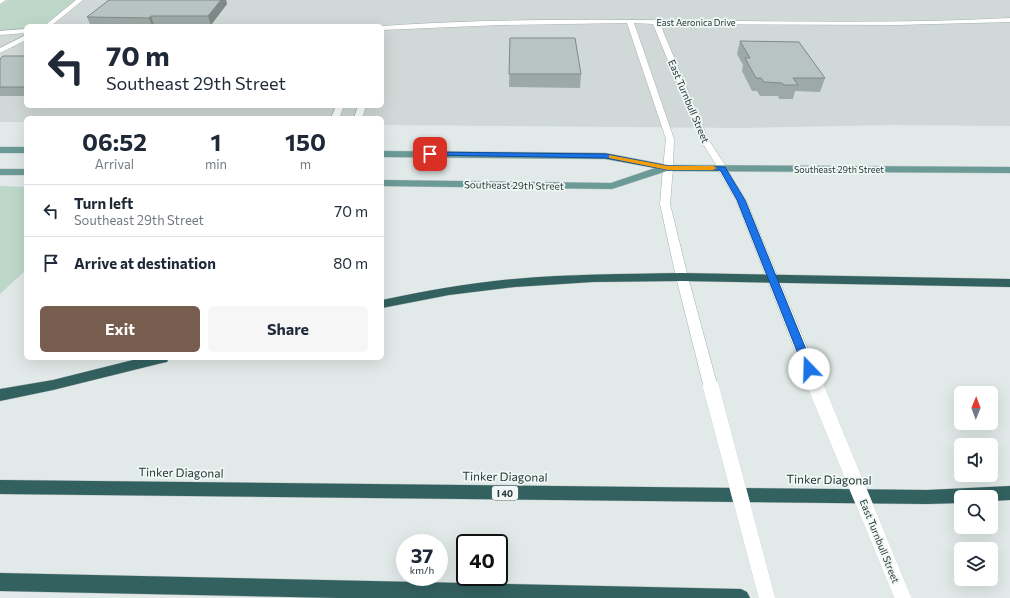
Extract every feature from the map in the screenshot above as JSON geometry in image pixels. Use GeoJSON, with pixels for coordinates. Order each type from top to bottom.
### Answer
{"type":"FeatureCollection","features":[{"type":"Feature","properties":{"kind":"highway"},"geometry":{"type":"LineString","coordinates":[[384,304],[449,291],[515,283],[593,278],[774,278],[1010,283]]}},
{"type":"Feature","properties":{"kind":"highway"},"geometry":{"type":"LineString","coordinates":[[0,395],[53,385],[154,360]]}},
{"type":"Feature","properties":{"kind":"highway","name":"Tinker Diagonal"},"geometry":{"type":"LineString","coordinates":[[0,487],[927,497],[1010,493]]}},
{"type":"Feature","properties":{"kind":"highway"},"geometry":{"type":"LineString","coordinates":[[0,582],[741,598]]}},
{"type":"Feature","properties":{"kind":"main road"},"geometry":{"type":"LineString","coordinates":[[0,150],[24,150]]}},
{"type":"Feature","properties":{"kind":"main road","name":"Southeast 29th Street"},"geometry":{"type":"LineString","coordinates":[[384,154],[606,156],[668,168],[1010,170]]}},
{"type":"Feature","properties":{"kind":"main road","name":"Southeast 29th Street"},"geometry":{"type":"LineString","coordinates":[[384,183],[612,186],[668,168]]}},
{"type":"Feature","properties":{"kind":"main road"},"geometry":{"type":"LineString","coordinates":[[0,172],[24,172]]}},
{"type":"Feature","properties":{"kind":"street"},"geometry":{"type":"LineString","coordinates":[[50,24],[80,0]]}},
{"type":"Feature","properties":{"kind":"street","name":"East Aeronica Drive"},"geometry":{"type":"LineString","coordinates":[[384,28],[496,23],[925,23],[1010,20]]}},
{"type":"Feature","properties":{"kind":"street"},"geometry":{"type":"LineString","coordinates":[[630,22],[670,139],[664,204],[710,384],[768,598]]}},
{"type":"Feature","properties":{"kind":"street","name":"East Turnbull Street"},"geometry":{"type":"LineString","coordinates":[[656,22],[704,139],[741,200],[903,598]]}},
{"type":"Feature","properties":{"kind":"street"},"geometry":{"type":"LineString","coordinates":[[0,33],[24,31]]}},
{"type":"Feature","properties":{"kind":"street"},"geometry":{"type":"LineString","coordinates":[[0,51],[24,38]]}},
{"type":"Feature","properties":{"kind":"street"},"geometry":{"type":"LineString","coordinates":[[0,46],[24,46]]}},
{"type":"Feature","properties":{"kind":"shaded area"},"geometry":{"type":"Polygon","coordinates":[[[0,0],[1010,0],[1010,126],[891,125],[742,128],[384,125],[384,116],[24,116],[24,122],[0,122],[0,0]]]}},
{"type":"Feature","properties":{"kind":"green space"},"geometry":{"type":"Polygon","coordinates":[[[9,0],[76,0],[44,24],[24,24],[24,29],[0,30],[0,6],[9,0]]]}},
{"type":"Feature","properties":{"kind":"green space"},"geometry":{"type":"Polygon","coordinates":[[[0,186],[24,187],[24,272],[0,294],[0,186]]]}},
{"type":"Feature","properties":{"kind":"building"},"geometry":{"type":"Polygon","coordinates":[[[109,0],[221,0],[208,16],[151,16],[149,18],[87,17],[109,0]]]}},
{"type":"Feature","properties":{"kind":"building"},"geometry":{"type":"Polygon","coordinates":[[[510,38],[575,38],[581,74],[509,74],[510,38]]]}},
{"type":"Feature","properties":{"kind":"building"},"geometry":{"type":"Polygon","coordinates":[[[740,41],[799,42],[825,78],[793,78],[798,85],[784,85],[782,83],[764,82],[761,78],[756,78],[745,58],[750,58],[740,41]]]}},
{"type":"Feature","properties":{"kind":"building"},"geometry":{"type":"Polygon","coordinates":[[[3,56],[24,56],[24,87],[0,87],[0,59],[3,56]]]}},
{"type":"Feature","properties":{"kind":"slow traffic"},"geometry":{"type":"LineString","coordinates":[[612,157],[668,168],[713,168]]}},
{"type":"Feature","properties":{"kind":"route"},"geometry":{"type":"LineString","coordinates":[[430,154],[606,156],[668,168],[722,168],[741,200],[774,278],[809,369]]}}]}
